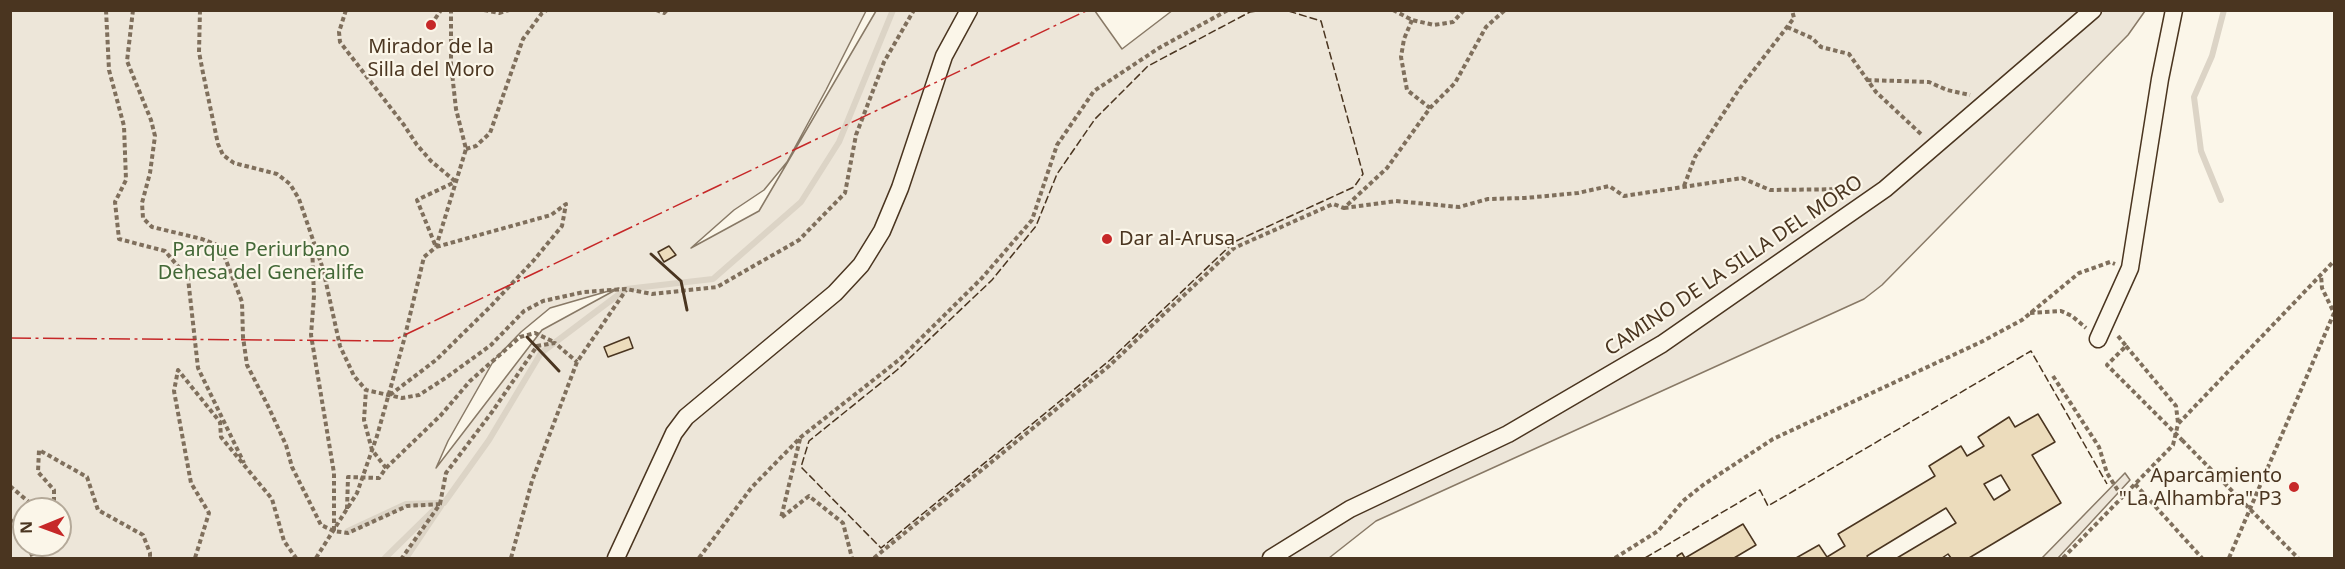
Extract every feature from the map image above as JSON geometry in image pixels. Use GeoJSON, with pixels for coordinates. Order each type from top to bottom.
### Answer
{"type":"FeatureCollection","features":[{"type":"Feature","properties":{"kind":"street"},"geometry":{"type":"LineString","coordinates":[[616,558],[674,434],[686,417],[836,293],[861,265],[882,231],[896,199],[944,56],[969,10]]}},
{"type":"Feature","properties":{"kind":"street","name":"CAMINO DE LA SILLA DEL MORO"},"geometry":{"type":"LineString","coordinates":[[1271,558],[1350,509],[1508,434],[1662,344],[1885,189],[2093,10]]}},
{"type":"Feature","properties":{"kind":"street"},"geometry":{"type":"LineString","coordinates":[[2099,337],[2130,267],[2160,79],[2174,10]]}},
{"type":"Feature","properties":{"kind":"path"},"geometry":{"type":"LineString","coordinates":[[106,10],[109,70],[124,126],[126,180],[115,202],[119,239],[165,251],[188,278],[198,368],[244,462]]}},
{"type":"Feature","properties":{"kind":"path"},"geometry":{"type":"LineString","coordinates":[[132,10],[127,61],[151,120],[155,136],[150,173],[142,203],[143,218],[152,227],[217,245],[224,255],[242,303],[247,365],[286,445],[292,467],[321,525],[334,531],[348,533],[407,506],[440,504]]}},
{"type":"Feature","properties":{"kind":"path"},"geometry":{"type":"LineString","coordinates":[[200,10],[201,63],[224,155],[234,163],[278,174],[290,183],[299,199],[323,269],[340,346],[354,376],[366,390],[402,398],[419,395],[491,345],[524,311],[543,301],[584,292],[626,289],[652,294],[717,287],[799,240],[844,193],[860,125],[884,62],[914,10]]}},
{"type":"Feature","properties":{"kind":"path"},"geometry":{"type":"LineString","coordinates":[[346,10],[339,32],[340,42],[417,145],[431,161],[456,182]]}},
{"type":"Feature","properties":{"kind":"path"},"geometry":{"type":"LineString","coordinates":[[431,25],[441,10]]}},
{"type":"Feature","properties":{"kind":"path"},"geometry":{"type":"LineString","coordinates":[[436,246],[466,149],[456,110],[452,75],[451,10]]}},
{"type":"Feature","properties":{"kind":"path"},"geometry":{"type":"LineString","coordinates":[[484,10],[499,13],[510,10]]}},
{"type":"Feature","properties":{"kind":"path"},"geometry":{"type":"LineString","coordinates":[[466,149],[476,146],[490,132],[523,39],[542,13],[547,10]]}},
{"type":"Feature","properties":{"kind":"path"},"geometry":{"type":"LineString","coordinates":[[656,10],[664,13],[667,10]]}},
{"type":"Feature","properties":{"kind":"path"},"geometry":{"type":"LineString","coordinates":[[699,558],[752,487],[801,436],[900,359],[982,278],[1032,220],[1057,146],[1094,91],[1159,48],[1228,10]]}},
{"type":"Feature","properties":{"kind":"path"},"geometry":{"type":"LineString","coordinates":[[1393,10],[1412,20],[1434,25],[1453,22],[1464,10]]}},
{"type":"Feature","properties":{"kind":"path"},"geometry":{"type":"LineString","coordinates":[[1344,208],[1387,168],[1430,108],[1455,83],[1486,27],[1505,10]]}},
{"type":"Feature","properties":{"kind":"path"},"geometry":{"type":"LineString","coordinates":[[1683,187],[1695,157],[1740,88],[1794,18],[1792,10]]}},
{"type":"Feature","properties":{"kind":"path"},"geometry":{"type":"LineString","coordinates":[[1412,20],[1404,39],[1401,57],[1407,90],[1430,108]]}},
{"type":"Feature","properties":{"kind":"path"},"geometry":{"type":"LineString","coordinates":[[1787,27],[1812,38],[1821,46],[1849,54],[1876,92],[1935,147]]}},
{"type":"Feature","properties":{"kind":"path"},"geometry":{"type":"LineString","coordinates":[[1867,80],[1929,82],[1947,90],[1992,99]]}},
{"type":"Feature","properties":{"kind":"path"},"geometry":{"type":"LineString","coordinates":[[874,558],[1110,366],[1234,248],[1333,204],[1344,208],[1396,201],[1460,207],[1488,199],[1578,193],[1609,186],[1624,196],[1742,178],[1770,190],[1885,189]]}},
{"type":"Feature","properties":{"kind":"path"},"geometry":{"type":"LineString","coordinates":[[436,246],[417,200],[456,182]]}},
{"type":"Feature","properties":{"kind":"path"},"geometry":{"type":"LineString","coordinates":[[316,558],[357,493],[388,396],[424,257],[436,246],[551,215],[566,204],[562,226],[519,276],[436,360],[388,396]]}},
{"type":"Feature","properties":{"kind":"path"},"geometry":{"type":"LineString","coordinates":[[312,236],[314,261],[311,335],[334,473],[334,531]]}},
{"type":"Feature","properties":{"kind":"path"},"geometry":{"type":"LineString","coordinates":[[2178,424],[2334,261]]}},
{"type":"Feature","properties":{"kind":"path"},"geometry":{"type":"LineString","coordinates":[[1615,558],[1659,531],[1683,501],[1703,485],[1773,439],[1981,342],[2030,314],[2079,273],[2110,262],[2130,267]]}},
{"type":"Feature","properties":{"kind":"path"},"geometry":{"type":"LineString","coordinates":[[2229,558],[2334,313],[2322,288],[2321,275]]}},
{"type":"Feature","properties":{"kind":"path"},"geometry":{"type":"LineString","coordinates":[[511,558],[532,481],[577,362],[626,289]]}},
{"type":"Feature","properties":{"kind":"path"},"geometry":{"type":"LineString","coordinates":[[2030,314],[2061,311],[2072,316],[2081,326],[2099,337]]}},
{"type":"Feature","properties":{"kind":"path"},"geometry":{"type":"LineString","coordinates":[[346,510],[348,477],[379,478],[386,468],[441,415],[470,381],[520,337],[535,333],[555,343],[577,362]]}},
{"type":"Feature","properties":{"kind":"path"},"geometry":{"type":"LineString","coordinates":[[402,558],[440,504],[447,473],[537,346],[555,343]]}},
{"type":"Feature","properties":{"kind":"path"},"geometry":{"type":"LineString","coordinates":[[2063,558],[2173,445],[2178,424],[2176,406],[2126,346]]}},
{"type":"Feature","properties":{"kind":"path"},"geometry":{"type":"LineString","coordinates":[[2117,355],[2107,365],[2298,558]]}},
{"type":"Feature","properties":{"kind":"path"},"geometry":{"type":"LineString","coordinates":[[195,558],[209,513],[191,483],[174,391],[178,370],[220,422],[221,436],[272,499],[284,541],[296,558]]}},
{"type":"Feature","properties":{"kind":"path"},"geometry":{"type":"LineString","coordinates":[[2053,376],[2099,447],[2107,473],[2122,497]]}},
{"type":"Feature","properties":{"kind":"path"},"geometry":{"type":"LineString","coordinates":[[366,390],[364,420],[372,450],[386,468]]}},
{"type":"Feature","properties":{"kind":"path"},"geometry":{"type":"LineString","coordinates":[[801,436],[781,518],[809,496],[843,523],[852,558]]}},
{"type":"Feature","properties":{"kind":"path"},"geometry":{"type":"LineString","coordinates":[[54,497],[54,490],[38,472],[39,450],[87,477],[98,510],[143,535],[150,558]]}},
{"type":"Feature","properties":{"kind":"path"},"geometry":{"type":"LineString","coordinates":[[2135,484],[2202,558]]}},
{"type":"Feature","properties":{"kind":"path"},"geometry":{"type":"LineString","coordinates":[[10,486],[23,497]]}},
{"type":"Feature","properties":{"kind":"green space","name":"Parque Periurbano Dehesa del Generalife"},"geometry":{"type":"Polygon","coordinates":[[[1173,10],[2145,11],[2128,35],[1882,285],[1864,299],[1376,521],[1329,558],[11,558],[10,11],[866,11],[787,162],[764,190],[734,210],[691,248],[759,211],[876,11],[1095,11],[1122,49],[1173,10]],[[619,288],[550,308],[521,332],[494,360],[448,441],[436,468],[542,330],[619,288]]]}},
{"type":"Feature","properties":{"kind":"green space"},"geometry":{"type":"Polygon","coordinates":[[[2125,473],[2130,480],[2058,558],[2042,558],[2125,473]]]}},
{"type":"Feature","properties":{"kind":"building"},"geometry":{"type":"Polygon","coordinates":[[[669,246],[676,255],[664,262],[658,252],[669,246]]]}},
{"type":"Feature","properties":{"kind":"building"},"geometry":{"type":"Polygon","coordinates":[[[629,337],[633,348],[608,357],[604,347],[629,337]]]}},
{"type":"Feature","properties":{"kind":"building"},"geometry":{"type":"Polygon","coordinates":[[[2038,414],[2055,442],[2032,455],[2061,503],[1969,558],[1951,558],[1948,554],[1942,558],[1897,558],[1956,523],[1946,508],[1867,556],[1868,558],[1796,558],[1819,545],[1827,557],[1845,546],[1838,534],[1935,476],[1929,466],[1961,446],[1967,456],[1984,446],[1978,437],[2009,417],[2015,427],[2038,414]],[[2001,475],[1984,484],[1994,500],[2010,490],[2001,475]]]}},
{"type":"Feature","properties":{"kind":"building"},"geometry":{"type":"Polygon","coordinates":[[[1743,524],[1756,545],[1734,558],[1685,558],[1743,524]]]}},
{"type":"Feature","properties":{"kind":"building"},"geometry":{"type":"Polygon","coordinates":[[[1682,553],[1685,558],[1678,558],[1677,556],[1682,553]]]}},
{"type":"Feature","properties":{"kind":"waterway"},"geometry":{"type":"LineString","coordinates":[[385,558],[440,504],[444,503],[489,440],[541,353],[626,289],[713,279],[801,202],[839,142],[893,10]]}},
{"type":"Feature","properties":{"kind":"waterway"},"geometry":{"type":"LineString","coordinates":[[2221,200],[2201,151],[2194,97],[2212,56],[2224,10]]}},
{"type":"Feature","properties":{"kind":"waterway"},"geometry":{"type":"LineString","coordinates":[[348,531],[406,504],[437,503]]}},
{"type":"Feature","properties":{"kind":"waterway"},"geometry":{"type":"LineString","coordinates":[[406,558],[441,506]]}},
{"type":"Feature","properties":{"kind":"fence"},"geometry":{"type":"LineString","coordinates":[[1266,10],[1250,12],[1148,66],[1095,119],[1057,174],[1036,226],[992,280],[897,370],[809,441],[801,467],[881,548],[1110,360],[1234,242],[1354,187],[1363,174],[1321,21],[1285,10]]}},
{"type":"Feature","properties":{"kind":"fence"},"geometry":{"type":"LineString","coordinates":[[1645,558],[1760,490],[1768,506],[2031,351],[2107,484]]}},
{"type":"Feature","properties":{"kind":"wall"},"geometry":{"type":"LineString","coordinates":[[651,254],[681,281],[687,310]]}},
{"type":"Feature","properties":{"kind":"wall"},"geometry":{"type":"LineString","coordinates":[[527,337],[559,371]]}},
{"type":"Feature","properties":{"kind":"power"},"geometry":{"type":"LineString","coordinates":[[10,338],[392,341],[1088,10]]}},
{"type":"Feature","properties":{"kind":"place","name":"Mirador de la Silla del Moro"},"geometry":{"type":"Point","coordinates":[431,25]}},
{"type":"Feature","properties":{"kind":"place","name":"Dar al-Arusa"},"geometry":{"type":"Point","coordinates":[1107,239]}},
{"type":"Feature","properties":{"kind":"place","name":"Aparcamiento \"La Alhambra\" P3"},"geometry":{"type":"Point","coordinates":[2294,487]}}]}
